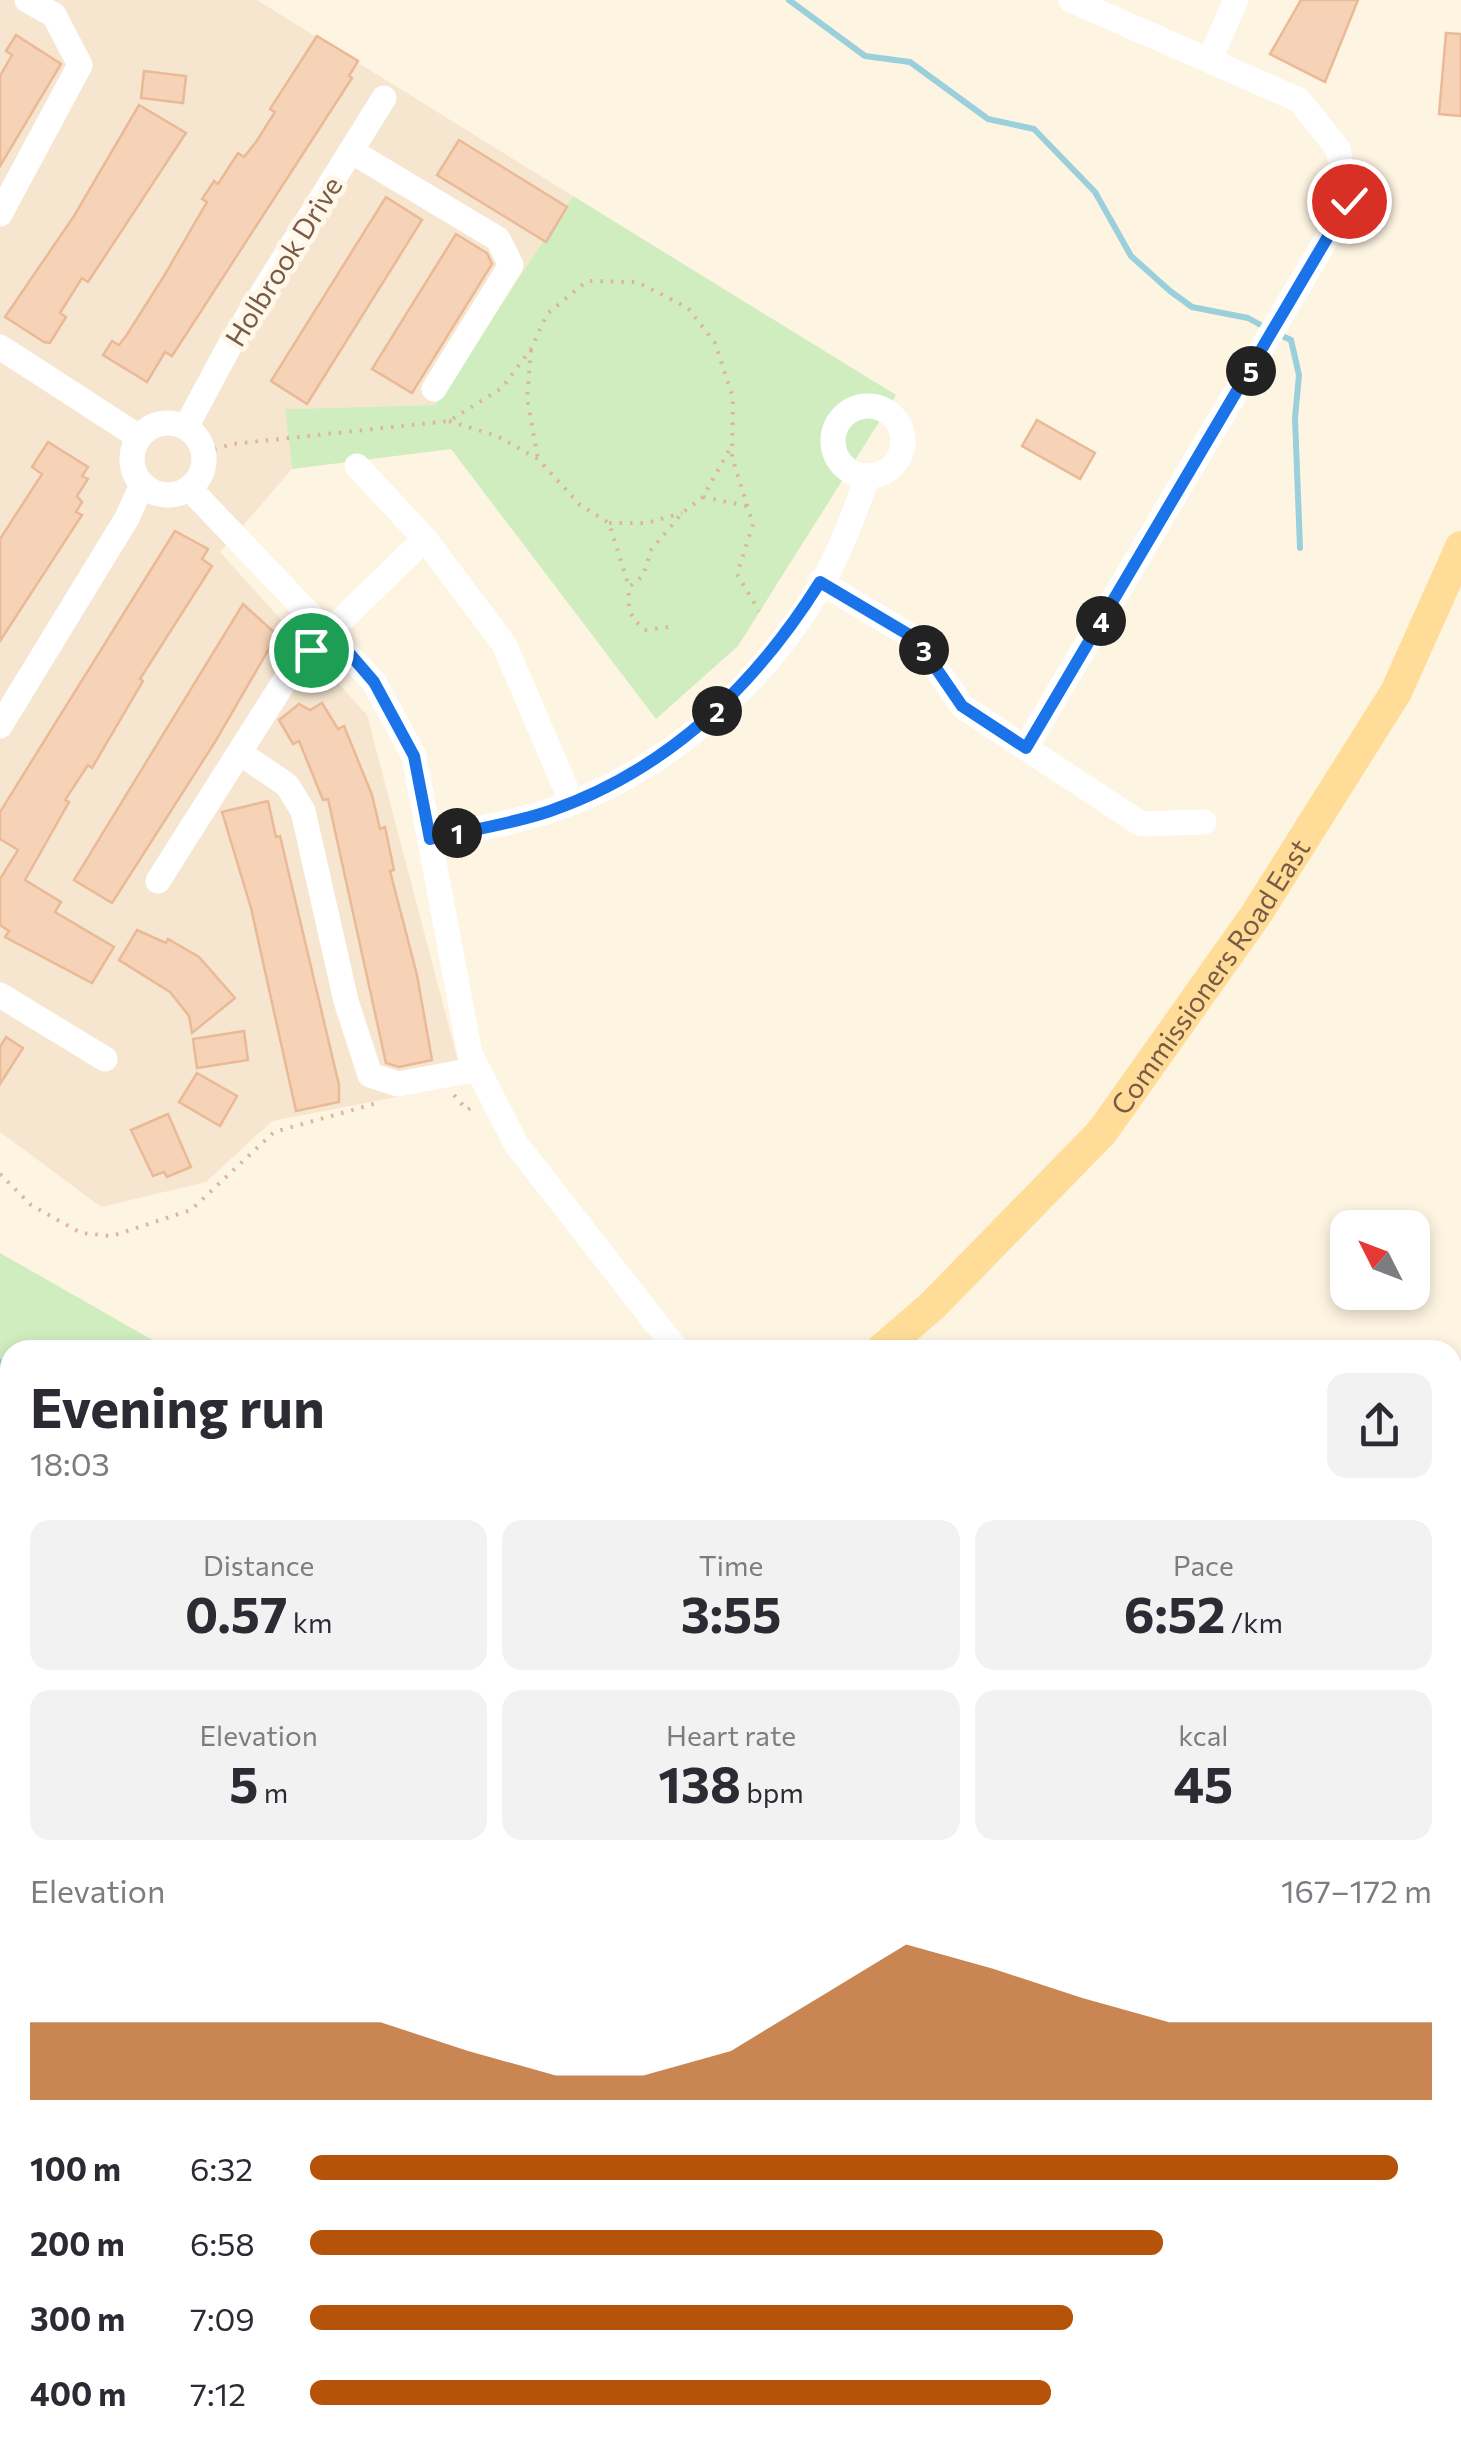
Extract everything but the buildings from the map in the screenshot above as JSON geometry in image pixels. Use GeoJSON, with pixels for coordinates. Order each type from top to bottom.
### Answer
{"type":"FeatureCollection","features":[{"type":"Feature","properties":{"kind":"main road","name":"Commissioners Road East"},"geometry":{"type":"LineString","coordinates":[[893,1340],[932,1306],[1102,1132],[1255,916],[1396,692],[1461,547]]}},
{"type":"Feature","properties":{"kind":"street"},"geometry":{"type":"LineString","coordinates":[[0,214],[80,65],[54,15],[27,0]]}},
{"type":"Feature","properties":{"kind":"street"},"geometry":{"type":"LineString","coordinates":[[1026,748],[1349,201],[1338,149],[1299,100],[1071,0]]}},
{"type":"Feature","properties":{"kind":"street"},"geometry":{"type":"LineString","coordinates":[[1210,59],[1236,0]]}},
{"type":"Feature","properties":{"kind":"street","name":"Holbrook Drive"},"geometry":{"type":"LineString","coordinates":[[186,427],[230,345],[384,98]]}},
{"type":"Feature","properties":{"kind":"street"},"geometry":{"type":"LineString","coordinates":[[351,151],[498,239],[511,266],[434,390]]}},
{"type":"Feature","properties":{"kind":"street"},"geometry":{"type":"LineString","coordinates":[[0,347],[139,436]]}},
{"type":"Feature","properties":{"kind":"street"},"geometry":{"type":"LineString","coordinates":[[0,726],[127,518],[142,484],[132,456],[139,436],[166,422],[186,427],[204,452],[202,472],[190,489],[170,496],[142,484]]}},
{"type":"Feature","properties":{"kind":"street"},"geometry":{"type":"LineString","coordinates":[[358,466],[425,539],[504,644],[572,803]]}},
{"type":"Feature","properties":{"kind":"street"},"geometry":{"type":"LineString","coordinates":[[430,839],[572,803],[644,768],[737,694],[790,631],[837,556],[868,476]]}},
{"type":"Feature","properties":{"kind":"street"},"geometry":{"type":"LineString","coordinates":[[190,489],[330,631],[374,682],[414,756],[470,1054],[516,1144],[669,1340]]}},
{"type":"Feature","properties":{"kind":"street"},"geometry":{"type":"LineString","coordinates":[[158,881],[284,682],[330,631],[425,539]]}},
{"type":"Feature","properties":{"kind":"street"},"geometry":{"type":"LineString","coordinates":[[820,582],[916,639],[962,706],[1141,824],[1204,822]]}},
{"type":"Feature","properties":{"kind":"street"},"geometry":{"type":"LineString","coordinates":[[240,754],[287,784],[303,811],[346,1001],[370,1075],[398,1084],[478,1069]]}},
{"type":"Feature","properties":{"kind":"street"},"geometry":{"type":"LineString","coordinates":[[0,995],[105,1059]]}},
{"type":"Feature","properties":{"kind":"path"},"geometry":{"type":"LineString","coordinates":[[448,421],[502,388],[531,349],[547,314],[587,281],[637,282],[688,308],[715,343],[733,398],[732,444],[753,524],[737,574],[759,611]]}},
{"type":"Feature","properties":{"kind":"path"},"geometry":{"type":"LineString","coordinates":[[531,349],[527,398],[538,459]]}},
{"type":"Feature","properties":{"kind":"path"},"geometry":{"type":"LineString","coordinates":[[204,452],[233,444],[448,421],[497,436],[538,459],[580,505],[608,523],[648,523],[682,513]]}},
{"type":"Feature","properties":{"kind":"path"},"geometry":{"type":"LineString","coordinates":[[629,587],[643,576],[651,550],[682,513],[703,497],[732,444]]}},
{"type":"Feature","properties":{"kind":"path"},"geometry":{"type":"LineString","coordinates":[[703,497],[748,506]]}},
{"type":"Feature","properties":{"kind":"path"},"geometry":{"type":"LineString","coordinates":[[608,523],[629,587],[628,610],[633,620],[646,630],[668,627]]}},
{"type":"Feature","properties":{"kind":"path"},"geometry":{"type":"LineString","coordinates":[[452,1094],[467,1110],[492,1098]]}},
{"type":"Feature","properties":{"kind":"path"},"geometry":{"type":"LineString","coordinates":[[0,1174],[31,1205],[65,1224],[82,1233],[112,1236],[191,1210],[274,1132],[382,1102]]}},
{"type":"Feature","properties":{"kind":"shaded area"},"geometry":{"type":"Polygon","coordinates":[[[0,0],[257,0],[573,196],[435,405],[285,409],[292,469],[220,552],[367,715],[464,1084],[272,1121],[206,1182],[101,1207],[0,1132],[0,0]]]}},
{"type":"Feature","properties":{"kind":"green space"},"geometry":{"type":"Polygon","coordinates":[[[573,196],[896,395],[738,646],[656,719],[451,449],[292,469],[285,409],[435,405],[573,196]]]}},
{"type":"Feature","properties":{"kind":"green space"},"geometry":{"type":"Polygon","coordinates":[[[0,1253],[152,1340],[0,1340],[0,1253]]]}},
{"type":"Feature","properties":{"kind":"waterway"},"geometry":{"type":"LineString","coordinates":[[789,0],[865,56],[910,62],[988,119],[1034,129],[1095,192],[1131,256],[1170,291],[1192,307],[1248,318],[1266,328]]}},
{"type":"Feature","properties":{"kind":"waterway"},"geometry":{"type":"LineString","coordinates":[[1278,334],[1291,340],[1299,375],[1295,418],[1300,548]]}},
{"type":"Feature","properties":{"kind":"route"},"geometry":{"type":"LineString","coordinates":[[311,650],[330,631],[374,682],[414,756],[430,839],[546,812],[644,768],[737,694],[790,631],[820,582],[916,639],[962,706],[1026,748],[1349,201]]}}]}
